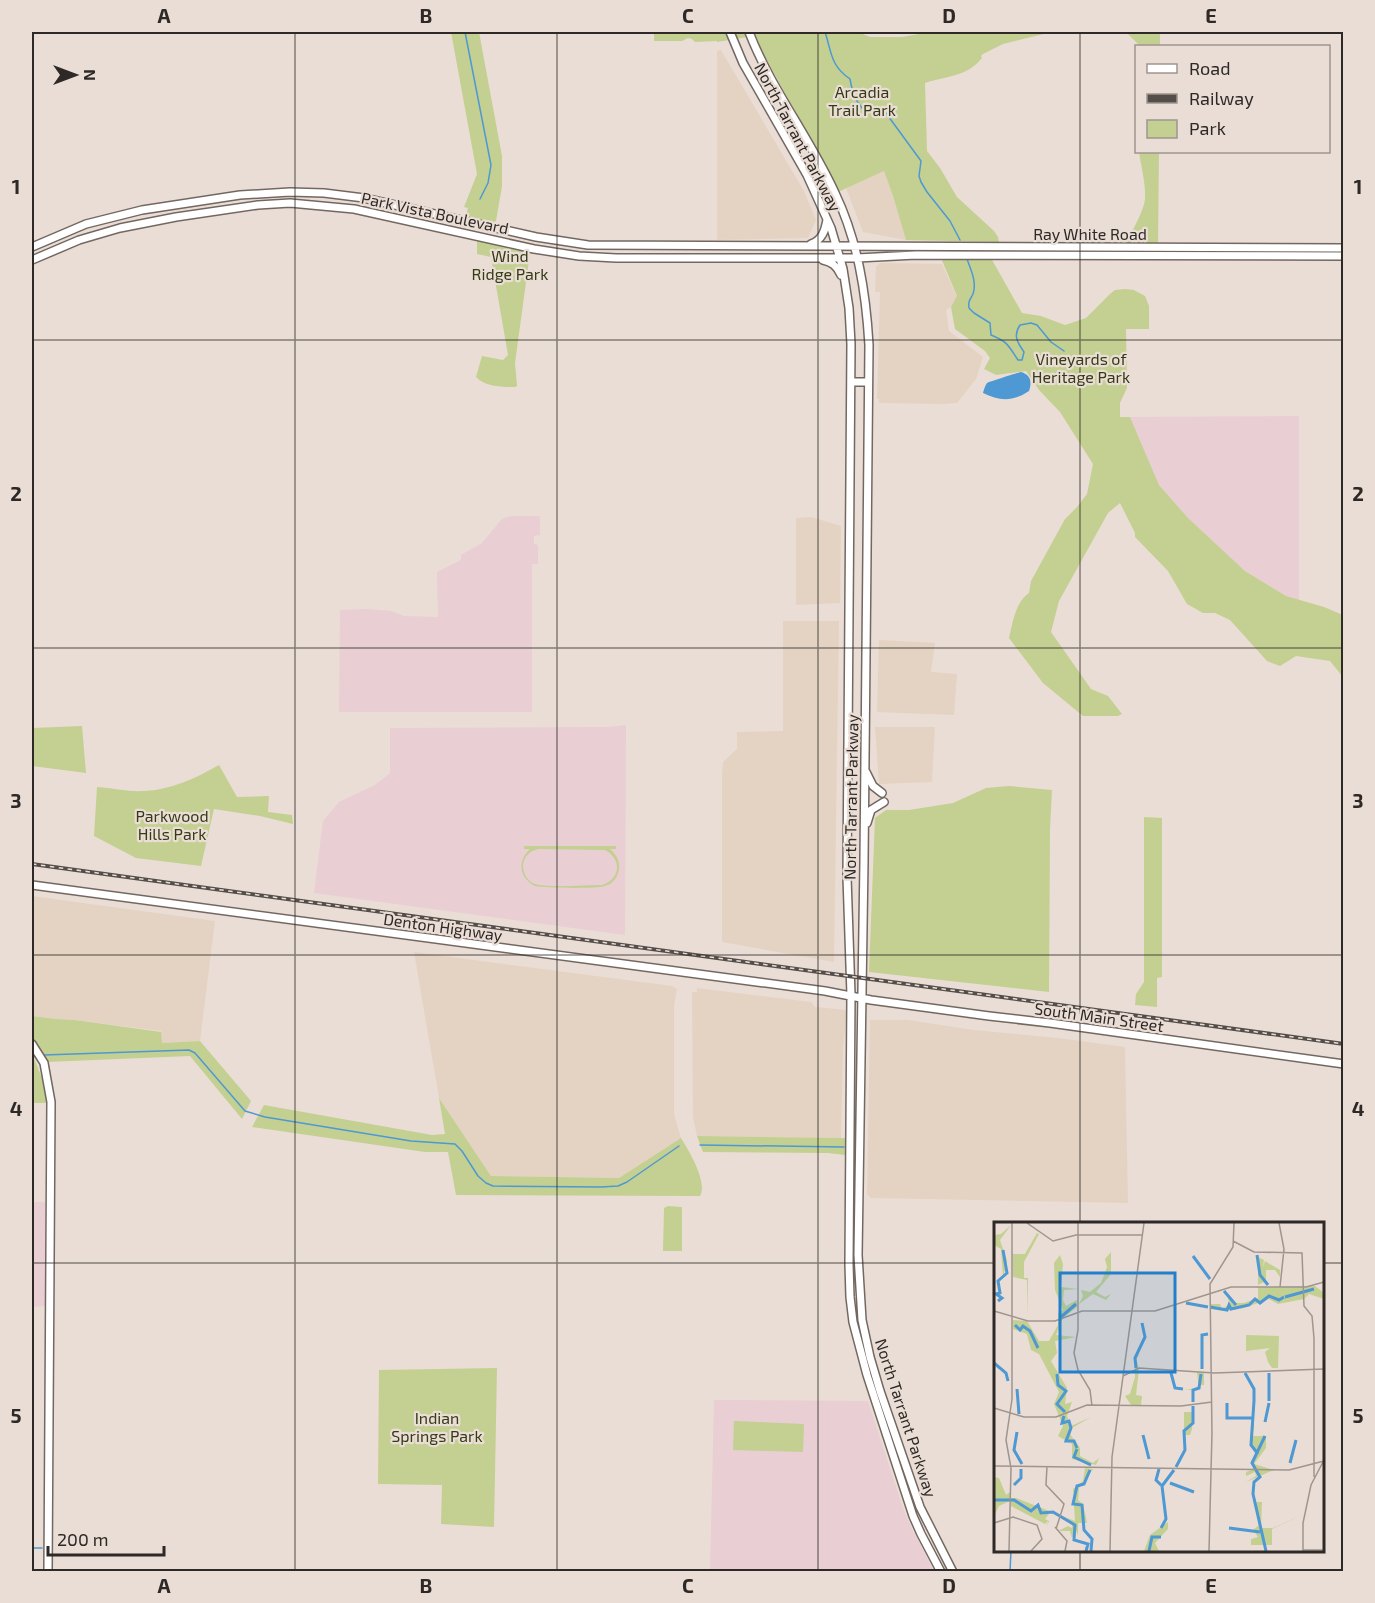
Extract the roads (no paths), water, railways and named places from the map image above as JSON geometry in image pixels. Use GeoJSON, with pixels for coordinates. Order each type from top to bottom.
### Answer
{"type":"FeatureCollection","features":[{"type":"Feature","properties":{"kind":"main road","name":"North Tarrant Parkway"},"geometry":{"type":"LineString","coordinates":[[730,32],[743,63],[807,175],[827,218],[837,245],[846,287],[851,344],[847,877],[851,980],[850,1297],[853,1322],[867,1375],[909,1507],[941,1572]]}},
{"type":"Feature","properties":{"kind":"main road","name":"North Tarrant Parkway"},"geometry":{"type":"LineString","coordinates":[[749,32],[778,92],[832,186],[846,218],[864,290],[868,325],[868,382],[858,1272],[867,1343],[880,1391],[920,1507],[953,1572]]}},
{"type":"Feature","properties":{"kind":"main road"},"geometry":{"type":"LineString","coordinates":[[764,100],[778,92]]}},
{"type":"Feature","properties":{"kind":"main road","name":"Park Vista Boulevard"},"geometry":{"type":"LineString","coordinates":[[32,247],[114,217],[152,208],[264,192],[305,192],[364,198],[536,237],[588,245],[837,245]]}},
{"type":"Feature","properties":{"kind":"main road","name":"Park Vista Boulevard"},"geometry":{"type":"LineString","coordinates":[[32,260],[106,231],[240,207],[290,203],[354,209],[534,249],[579,256],[840,258]]}},
{"type":"Feature","properties":{"kind":"main road"},"geometry":{"type":"LineString","coordinates":[[106,231],[107,225],[114,217]]}},
{"type":"Feature","properties":{"kind":"main road"},"geometry":{"type":"LineString","coordinates":[[808,245],[816,242],[823,235],[827,218]]}},
{"type":"Feature","properties":{"kind":"main road"},"geometry":{"type":"LineString","coordinates":[[96,222],[106,231]]}},
{"type":"Feature","properties":{"kind":"main road","name":"Ray White Road"},"geometry":{"type":"LineString","coordinates":[[837,245],[1344,248]]}},
{"type":"Feature","properties":{"kind":"main road"},"geometry":{"type":"LineString","coordinates":[[746,246],[746,258]]}},
{"type":"Feature","properties":{"kind":"main road"},"geometry":{"type":"LineString","coordinates":[[934,246],[934,256]]}},
{"type":"Feature","properties":{"kind":"main road","name":"Ray White Road"},"geometry":{"type":"LineString","coordinates":[[840,258],[1344,256]]}},
{"type":"Feature","properties":{"kind":"main road"},"geometry":{"type":"LineString","coordinates":[[805,258],[833,263],[839,270],[846,287]]}},
{"type":"Feature","properties":{"kind":"main road"},"geometry":{"type":"LineString","coordinates":[[851,382],[868,382]]}},
{"type":"Feature","properties":{"kind":"main road"},"geometry":{"type":"LineString","coordinates":[[865,767],[871,784],[882,793]]}},
{"type":"Feature","properties":{"kind":"main road"},"geometry":{"type":"LineString","coordinates":[[864,832],[871,810],[884,802]]}},
{"type":"Feature","properties":{"kind":"main road","name":"Denton Highway"},"geometry":{"type":"LineString","coordinates":[[32,885],[851,995]]}},
{"type":"Feature","properties":{"kind":"main road"},"geometry":{"type":"LineString","coordinates":[[834,993],[851,980]]}},
{"type":"Feature","properties":{"kind":"main road","name":"South Main Street"},"geometry":{"type":"LineString","coordinates":[[851,995],[1344,1064]]}},
{"type":"Feature","properties":{"kind":"main road"},"geometry":{"type":"LineString","coordinates":[[32,1044],[44,1063],[51,1102],[48,1572]]}},
{"type":"Feature","properties":{"kind":"main road"},"geometry":{"type":"LineString","coordinates":[[850,1088],[861,1088]]}},
{"type":"Feature","properties":{"kind":"main road"},"geometry":{"type":"LineString","coordinates":[[850,1139],[860,1140]]}},
{"type":"Feature","properties":{"kind":"water"},"geometry":{"type":"Polygon","coordinates":[[[1021,372],[1029,377],[1030,382],[1029,391],[1023,395],[1006,399],[995,398],[983,393],[987,383],[1021,372]]]}},
{"type":"Feature","properties":{"kind":"waterway"},"geometry":{"type":"LineString","coordinates":[[465,32],[491,165],[488,183],[480,199]]}},
{"type":"Feature","properties":{"kind":"waterway"},"geometry":{"type":"LineString","coordinates":[[825,32],[835,64],[850,79],[857,101],[862,108],[883,109],[921,161],[919,176],[921,182],[950,221],[960,240]]}},
{"type":"Feature","properties":{"kind":"waterway"},"geometry":{"type":"LineString","coordinates":[[967,259],[974,285],[969,308],[990,323],[991,335],[1004,342],[1018,360],[1022,360],[1024,352],[1016,335],[1020,325],[1031,323],[1037,325],[1051,342],[1064,351]]}},
{"type":"Feature","properties":{"kind":"waterway"},"geometry":{"type":"LineString","coordinates":[[44,1055],[189,1050],[195,1053],[245,1111],[265,1117],[411,1141],[455,1144],[478,1176],[493,1186],[618,1186],[679,1146]]}},
{"type":"Feature","properties":{"kind":"waterway"},"geometry":{"type":"LineString","coordinates":[[700,1145],[844,1147]]}},
{"type":"Feature","properties":{"kind":"waterway"},"geometry":{"type":"LineString","coordinates":[[32,1548],[42,1548]]}},
{"type":"Feature","properties":{"kind":"waterway"},"geometry":{"type":"LineString","coordinates":[[1010,1572],[1011,1552]]}},
{"type":"Feature","properties":{"kind":"railway"},"geometry":{"type":"LineString","coordinates":[[32,864],[1344,1044]]}},
{"type":"Feature","properties":{"kind":"park label","name":"Arcadia Trail Park"},"geometry":{"type":"Point","coordinates":[862,101]}},
{"type":"Feature","properties":{"kind":"park label","name":"Wind Ridge Park"},"geometry":{"type":"Point","coordinates":[510,265]}},
{"type":"Feature","properties":{"kind":"park label","name":"Vineyards of Heritage Park"},"geometry":{"type":"Point","coordinates":[1081,368]}},
{"type":"Feature","properties":{"kind":"park label","name":"Parkwood Hills Park"},"geometry":{"type":"Point","coordinates":[172,825]}},
{"type":"Feature","properties":{"kind":"park label","name":"Indian Springs Park"},"geometry":{"type":"Point","coordinates":[437,1427]}}]}
